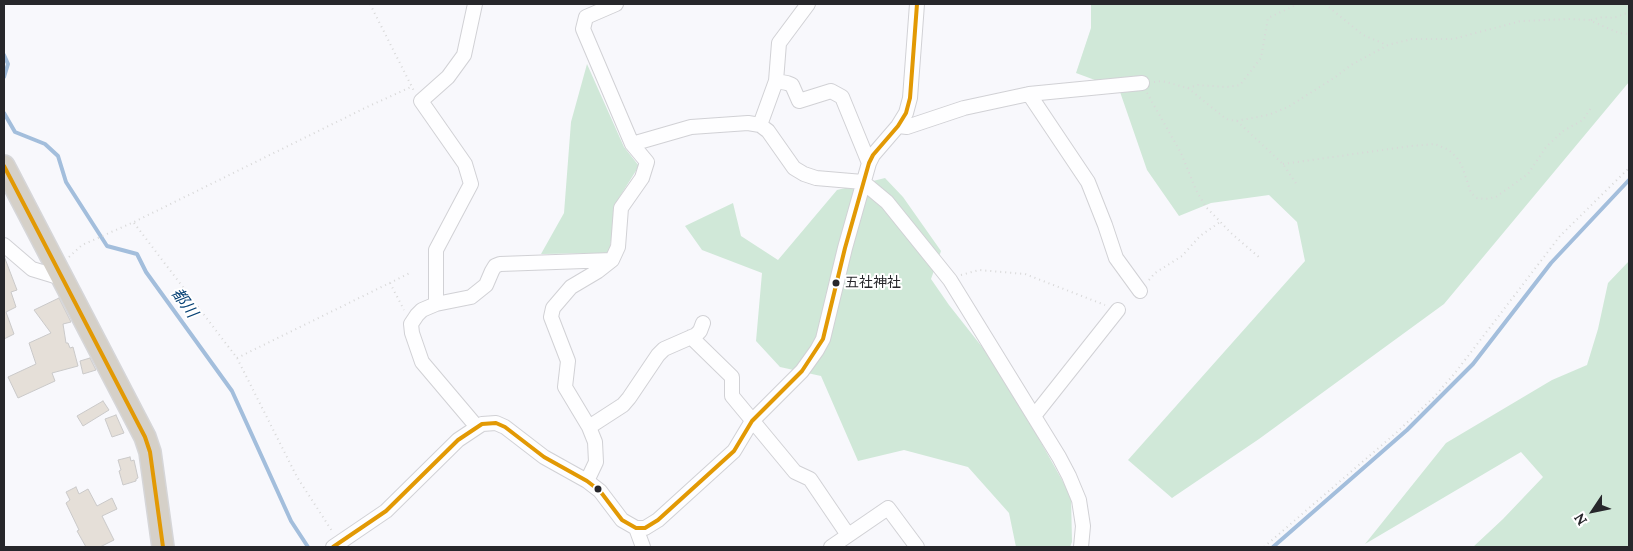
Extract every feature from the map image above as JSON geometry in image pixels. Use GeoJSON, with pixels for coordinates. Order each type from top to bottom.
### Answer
{"type":"FeatureCollection","features":[{"type":"Feature","properties":{"kind":"highway"},"geometry":{"type":"LineString","coordinates":[[4,166],[145,437],[150,452],[163,547]]}},
{"type":"Feature","properties":{"kind":"street"},"geometry":{"type":"LineString","coordinates":[[436,304],[436,250],[471,184],[465,164],[421,101],[448,77],[464,55],[475,4]]}},
{"type":"Feature","properties":{"kind":"street"},"geometry":{"type":"LineString","coordinates":[[587,481],[596,462],[595,442],[589,426],[565,387],[568,361],[551,317],[553,308],[571,287],[598,272],[612,260],[618,247],[621,208],[642,178],[647,162],[632,144],[583,29],[586,17],[616,4]]}},
{"type":"Feature","properties":{"kind":"street"},"geometry":{"type":"LineString","coordinates":[[760,125],[776,81],[779,43],[808,4]]}},
{"type":"Feature","properties":{"kind":"street"},"geometry":{"type":"LineString","coordinates":[[336,545],[386,510],[458,440],[476,427],[489,422],[505,427],[544,456],[587,481],[600,491],[622,520],[636,528],[645,528],[658,520],[734,451],[752,422],[802,371],[817,350],[827,328],[845,248],[869,163],[873,155],[898,126],[906,113],[910,98],[917,4]]}},
{"type":"Feature","properties":{"kind":"street"},"geometry":{"type":"LineString","coordinates":[[776,81],[792,85],[799,101],[831,91],[842,97],[869,163]]}},
{"type":"Feature","properties":{"kind":"street"},"geometry":{"type":"LineString","coordinates":[[898,126],[907,127],[964,108],[1029,94],[1142,83]]}},
{"type":"Feature","properties":{"kind":"street"},"geometry":{"type":"LineString","coordinates":[[1029,94],[1088,182],[1116,258],[1140,291]]}},
{"type":"Feature","properties":{"kind":"street"},"geometry":{"type":"LineString","coordinates":[[632,144],[691,128],[748,123],[760,125],[768,131],[794,168],[804,174],[830,180],[864,182],[887,202],[950,280],[1069,476],[1078,500],[1083,526],[1081,547]]}},
{"type":"Feature","properties":{"kind":"street"},"geometry":{"type":"LineString","coordinates":[[4,246],[32,270],[55,276],[59,271]]}},
{"type":"Feature","properties":{"kind":"street"},"geometry":{"type":"LineString","coordinates":[[476,427],[422,362],[412,333],[411,324],[417,315],[422,310],[436,304],[471,297],[486,285],[495,266],[500,264],[612,260]]}},
{"type":"Feature","properties":{"kind":"street"},"geometry":{"type":"LineString","coordinates":[[1034,416],[1118,310]]}},
{"type":"Feature","properties":{"kind":"street"},"geometry":{"type":"LineString","coordinates":[[589,426],[623,405],[658,355],[664,349],[691,338],[700,331],[703,323]]}},
{"type":"Feature","properties":{"kind":"street"},"geometry":{"type":"LineString","coordinates":[[691,338],[732,377],[732,396],[795,472],[810,479],[848,535]]}},
{"type":"Feature","properties":{"kind":"street"},"geometry":{"type":"LineString","coordinates":[[831,547],[888,508],[917,547]]}},
{"type":"Feature","properties":{"kind":"street"},"geometry":{"type":"LineString","coordinates":[[636,528],[643,547]]}},
{"type":"Feature","properties":{"kind":"path"},"geometry":{"type":"LineString","coordinates":[[370,4],[411,87],[421,101]]}},
{"type":"Feature","properties":{"kind":"path"},"geometry":{"type":"LineString","coordinates":[[1188,88],[1198,85],[1227,87],[1240,85],[1261,58],[1268,18],[1298,4]]}},
{"type":"Feature","properties":{"kind":"path"},"geometry":{"type":"LineString","coordinates":[[1325,4],[1363,35],[1388,45]]}},
{"type":"Feature","properties":{"kind":"path"},"geometry":{"type":"LineString","coordinates":[[1260,258],[1206,207],[1196,190],[1181,153],[1142,83],[1162,81],[1188,88],[1218,114],[1226,119],[1236,120],[1268,115],[1288,107],[1351,65],[1388,45],[1412,39],[1453,39],[1521,21],[1614,18],[1629,12]]}},
{"type":"Feature","properties":{"kind":"path"},"geometry":{"type":"LineString","coordinates":[[1589,20],[1619,33],[1629,34]]}},
{"type":"Feature","properties":{"kind":"path"},"geometry":{"type":"LineString","coordinates":[[59,271],[82,245],[134,222],[366,107],[411,87]]}},
{"type":"Feature","properties":{"kind":"path"},"geometry":{"type":"LineString","coordinates":[[1283,164],[1435,144],[1449,150],[1457,158],[1462,166],[1471,193],[1478,198],[1485,199],[1496,197],[1528,174],[1546,147],[1563,131],[1583,120],[1591,108]]}},
{"type":"Feature","properties":{"kind":"path"},"geometry":{"type":"LineString","coordinates":[[1236,120],[1283,164],[1297,185]]}},
{"type":"Feature","properties":{"kind":"path"},"geometry":{"type":"LineString","coordinates":[[1264,547],[1397,432],[1434,397],[1560,236],[1629,168]]}},
{"type":"Feature","properties":{"kind":"path"},"geometry":{"type":"LineString","coordinates":[[134,222],[236,358],[297,477],[336,545]]}},
{"type":"Feature","properties":{"kind":"path"},"geometry":{"type":"LineString","coordinates":[[1140,291],[1155,273],[1182,256],[1200,236],[1220,222]]}},
{"type":"Feature","properties":{"kind":"path"},"geometry":{"type":"LineString","coordinates":[[950,280],[959,275],[979,270],[1025,274],[1118,310]]}},
{"type":"Feature","properties":{"kind":"path"},"geometry":{"type":"LineString","coordinates":[[236,358],[412,272]]}},
{"type":"Feature","properties":{"kind":"path"},"geometry":{"type":"LineString","coordinates":[[390,283],[411,324]]}},
{"type":"Feature","properties":{"kind":"green space"},"geometry":{"type":"Polygon","coordinates":[[[1091,4],[1629,4],[1629,82],[1444,304],[1259,439],[1172,498],[1128,460],[1305,261],[1297,222],[1269,195],[1211,203],[1179,216],[1147,170],[1119,89],[1076,73],[1091,28],[1091,4]]]}},
{"type":"Feature","properties":{"kind":"green space"},"geometry":{"type":"Polygon","coordinates":[[[587,64],[624,147],[639,166],[617,201],[609,253],[541,254],[564,213],[571,122],[587,64]]]}},
{"type":"Feature","properties":{"kind":"green space"},"geometry":{"type":"Polygon","coordinates":[[[885,178],[903,197],[941,251],[931,279],[1001,371],[1071,496],[1072,542],[1070,547],[1016,547],[1009,513],[968,467],[904,450],[858,461],[821,376],[780,367],[756,341],[762,273],[702,250],[685,226],[733,203],[741,236],[778,260],[837,190],[885,178]]]}},
{"type":"Feature","properties":{"kind":"green space"},"geometry":{"type":"Polygon","coordinates":[[[1629,261],[1629,547],[1473,547],[1543,477],[1521,452],[1365,544],[1446,443],[1552,380],[1587,365],[1598,329],[1608,283],[1629,261]]]}},
{"type":"Feature","properties":{"kind":"building"},"geometry":{"type":"Polygon","coordinates":[[[4,256],[17,290],[11,292],[16,307],[6,312],[14,334],[4,339],[4,256]]]}},
{"type":"Feature","properties":{"kind":"building"},"geometry":{"type":"Polygon","coordinates":[[[59,298],[71,322],[63,324],[66,343],[68,343],[70,348],[73,347],[78,366],[52,373],[55,381],[18,398],[8,377],[36,364],[29,343],[51,333],[34,310],[59,298]]]}},
{"type":"Feature","properties":{"kind":"building"},"geometry":{"type":"Polygon","coordinates":[[[90,358],[96,370],[83,374],[80,361],[90,358]]]}},
{"type":"Feature","properties":{"kind":"building"},"geometry":{"type":"Polygon","coordinates":[[[103,401],[109,410],[83,426],[77,416],[103,401]]]}},
{"type":"Feature","properties":{"kind":"building"},"geometry":{"type":"Polygon","coordinates":[[[116,415],[124,433],[112,437],[105,419],[116,415]]]}},
{"type":"Feature","properties":{"kind":"building"},"geometry":{"type":"Polygon","coordinates":[[[130,457],[131,461],[134,460],[138,478],[136,481],[123,485],[118,460],[130,457]]]}},
{"type":"Feature","properties":{"kind":"building"},"geometry":{"type":"Polygon","coordinates":[[[76,487],[79,494],[88,489],[97,506],[112,498],[117,509],[102,516],[114,540],[100,547],[86,547],[77,531],[79,530],[66,503],[70,500],[66,492],[76,487]]]}},
{"type":"Feature","properties":{"kind":"waterway","name":"都川"},"geometry":{"type":"LineString","coordinates":[[4,55],[8,64],[4,77]]}},
{"type":"Feature","properties":{"kind":"waterway","name":"都川"},"geometry":{"type":"LineString","coordinates":[[4,113],[15,132],[45,144],[58,156],[66,182],[107,246],[137,254],[146,272],[232,391],[291,521],[308,547]]}},
{"type":"Feature","properties":{"kind":"waterway"},"geometry":{"type":"LineString","coordinates":[[1273,547],[1407,430],[1473,364],[1551,263],[1629,180]]}},
{"type":"Feature","properties":{"kind":"transit line"},"geometry":{"type":"LineString","coordinates":[[333,547],[386,511],[458,440],[482,424],[496,423],[505,427],[544,457],[587,481],[600,491],[622,520],[636,528],[645,528],[658,520],[734,451],[752,421],[802,371],[823,339],[845,248],[869,163],[873,155],[898,126],[906,113],[910,98],[917,4]]}},
{"type":"Feature","properties":{"kind":"transit line"},"geometry":{"type":"LineString","coordinates":[[4,166],[145,437],[150,452],[163,547]]}},
{"type":"Feature","properties":{"kind":"place","name":"五社神社"},"geometry":{"type":"Point","coordinates":[836,283]}}]}
